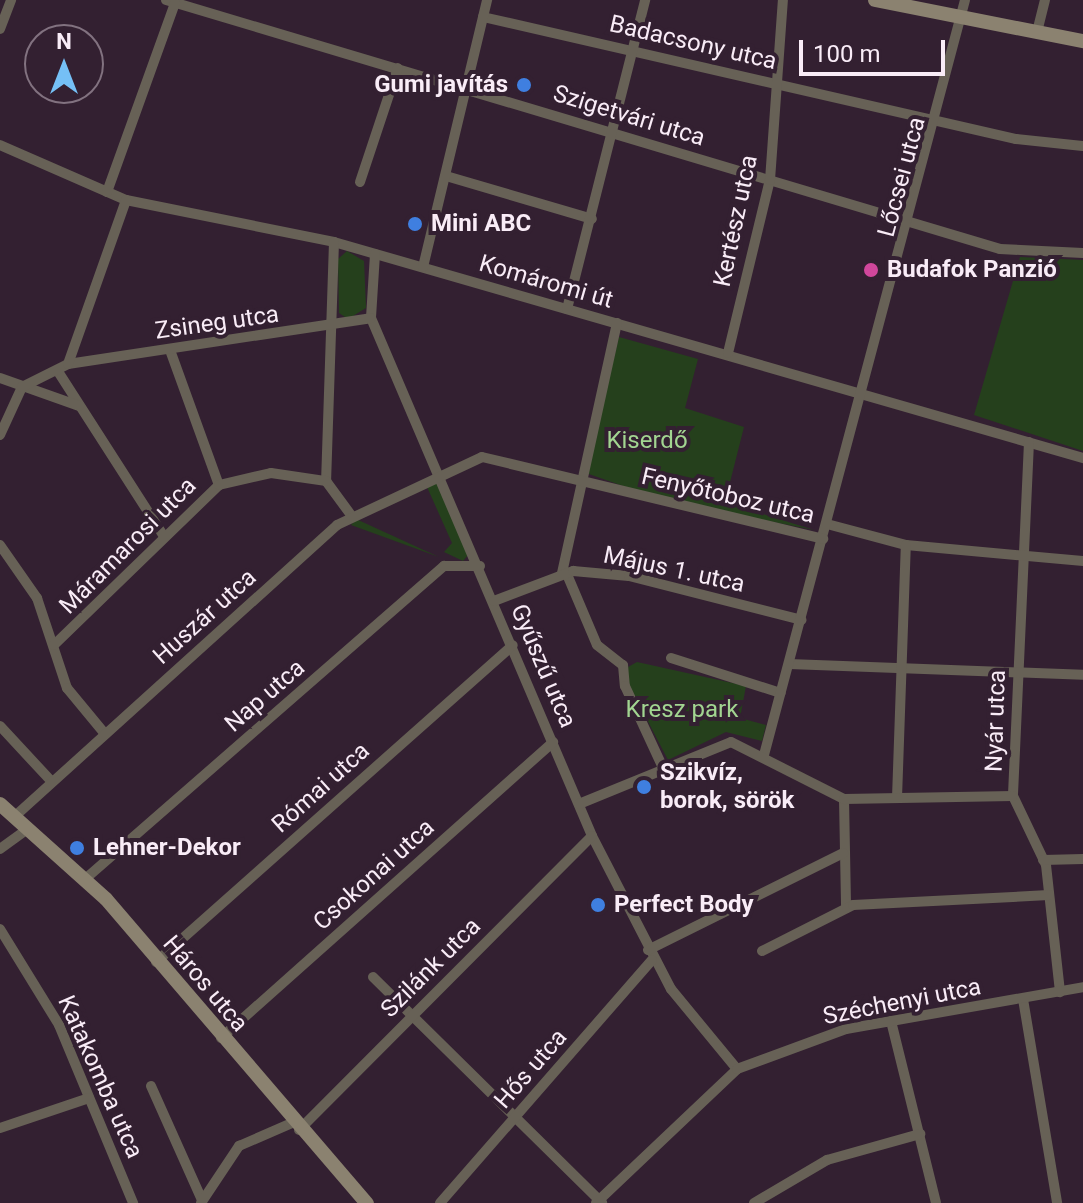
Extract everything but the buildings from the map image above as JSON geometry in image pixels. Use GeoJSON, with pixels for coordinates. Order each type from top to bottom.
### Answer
{"type":"FeatureCollection","features":[{"type":"Feature","properties":{"kind":"street"},"geometry":{"type":"LineString","coordinates":[[0,29],[11,0]]}},
{"type":"Feature","properties":{"kind":"street"},"geometry":{"type":"LineString","coordinates":[[423,267],[487,0]]}},
{"type":"Feature","properties":{"kind":"street"},"geometry":{"type":"LineString","coordinates":[[567,309],[616,134],[645,0]]}},
{"type":"Feature","properties":{"kind":"street","name":"Kertész utca"},"geometry":{"type":"LineString","coordinates":[[728,353],[770,180],[783,0]]}},
{"type":"Feature","properties":{"kind":"street"},"geometry":{"type":"LineString","coordinates":[[875,0],[1083,41]]}},
{"type":"Feature","properties":{"kind":"street","name":"Lőcsei utca"},"geometry":{"type":"LineString","coordinates":[[764,755],[861,393],[911,222],[965,0]]}},
{"type":"Feature","properties":{"kind":"street"},"geometry":{"type":"LineString","coordinates":[[1037,32],[1045,0]]}},
{"type":"Feature","properties":{"kind":"street"},"geometry":{"type":"LineString","coordinates":[[107,192],[170,1]]}},
{"type":"Feature","properties":{"kind":"street","name":"Szigetvári utca"},"geometry":{"type":"LineString","coordinates":[[170,1],[1000,249],[1083,253]]}},
{"type":"Feature","properties":{"kind":"street","name":"Badacsony utca"},"geometry":{"type":"LineString","coordinates":[[483,17],[634,49],[937,122],[1083,146]]}},
{"type":"Feature","properties":{"kind":"street"},"geometry":{"type":"LineString","coordinates":[[360,182],[398,68]]}},
{"type":"Feature","properties":{"kind":"street","name":"Komáromi út"},"geometry":{"type":"LineString","coordinates":[[0,145],[126,200],[334,242],[728,353],[1083,458]]}},
{"type":"Feature","properties":{"kind":"street"},"geometry":{"type":"LineString","coordinates":[[446,176],[592,219]]}},
{"type":"Feature","properties":{"kind":"street"},"geometry":{"type":"LineString","coordinates":[[0,435],[22,387],[59,373],[68,364],[126,200]]}},
{"type":"Feature","properties":{"kind":"street"},"geometry":{"type":"LineString","coordinates":[[334,242],[335,326],[326,481],[351,515]]}},
{"type":"Feature","properties":{"kind":"street","name":"Gyűszű utca"},"geometry":{"type":"LineString","coordinates":[[375,254],[371,318],[441,474],[592,836],[650,955],[737,1069]]}},
{"type":"Feature","properties":{"kind":"street","name":"Zsineg utca"},"geometry":{"type":"LineString","coordinates":[[68,364],[335,326],[371,318]]}},
{"type":"Feature","properties":{"kind":"street"},"geometry":{"type":"LineString","coordinates":[[617,323],[581,478],[564,573],[597,645],[623,665],[625,686],[663,768]]}},
{"type":"Feature","properties":{"kind":"street"},"geometry":{"type":"LineString","coordinates":[[170,350],[219,485]]}},
{"type":"Feature","properties":{"kind":"street"},"geometry":{"type":"LineString","coordinates":[[59,373],[163,535]]}},
{"type":"Feature","properties":{"kind":"street"},"geometry":{"type":"LineString","coordinates":[[0,378],[79,406]]}},
{"type":"Feature","properties":{"kind":"street","name":"Nyár utca"},"geometry":{"type":"LineString","coordinates":[[1029,442],[1013,796],[1043,860],[1060,992]]}},
{"type":"Feature","properties":{"kind":"street","name":"Fenyőtoboz utca"},"geometry":{"type":"LineString","coordinates":[[441,474],[490,455],[823,539]]}},
{"type":"Feature","properties":{"kind":"street","name":"Máramarosi utca"},"geometry":{"type":"LineString","coordinates":[[54,645],[163,535],[219,485],[271,473],[326,481]]}},
{"type":"Feature","properties":{"kind":"street","name":"Huszár utca"},"geometry":{"type":"LineString","coordinates":[[14,817],[351,515],[441,474]]}},
{"type":"Feature","properties":{"kind":"street"},"geometry":{"type":"LineString","coordinates":[[827,524],[906,545],[1083,561]]}},
{"type":"Feature","properties":{"kind":"street"},"geometry":{"type":"LineString","coordinates":[[0,545],[37,598],[67,688],[105,734]]}},
{"type":"Feature","properties":{"kind":"street"},"geometry":{"type":"LineString","coordinates":[[897,798],[906,545]]}},
{"type":"Feature","properties":{"kind":"street","name":"Nap utca"},"geometry":{"type":"LineString","coordinates":[[84,880],[444,566],[480,566]]}},
{"type":"Feature","properties":{"kind":"street","name":"Május 1. utca"},"geometry":{"type":"LineString","coordinates":[[494,601],[564,573],[629,576],[801,620]]}},
{"type":"Feature","properties":{"kind":"street","name":"Római utca"},"geometry":{"type":"LineString","coordinates":[[156,962],[513,645]]}},
{"type":"Feature","properties":{"kind":"street"},"geometry":{"type":"LineString","coordinates":[[671,658],[781,693]]}},
{"type":"Feature","properties":{"kind":"street"},"geometry":{"type":"LineString","coordinates":[[789,664],[1083,675]]}},
{"type":"Feature","properties":{"kind":"street"},"geometry":{"type":"LineString","coordinates":[[0,726],[52,782]]}},
{"type":"Feature","properties":{"kind":"street","name":"Csokonai utca"},"geometry":{"type":"LineString","coordinates":[[221,1038],[553,742]]}},
{"type":"Feature","properties":{"kind":"street"},"geometry":{"type":"LineString","coordinates":[[579,804],[722,742],[764,755],[844,799],[1013,796]]}},
{"type":"Feature","properties":{"kind":"street"},"geometry":{"type":"LineString","coordinates":[[844,799],[846,908]]}},
{"type":"Feature","properties":{"kind":"street","name":"Háros utca"},"geometry":{"type":"LineString","coordinates":[[0,804],[84,880],[295,1126],[367,1203]]}},
{"type":"Feature","properties":{"kind":"street"},"geometry":{"type":"LineString","coordinates":[[0,849],[28,829]]}},
{"type":"Feature","properties":{"kind":"street","name":"Szilánk utca"},"geometry":{"type":"LineString","coordinates":[[295,1126],[592,836]]}},
{"type":"Feature","properties":{"kind":"street"},"geometry":{"type":"LineString","coordinates":[[650,955],[843,853]]}},
{"type":"Feature","properties":{"kind":"street"},"geometry":{"type":"LineString","coordinates":[[1043,860],[1083,859]]}},
{"type":"Feature","properties":{"kind":"street"},"geometry":{"type":"LineString","coordinates":[[762,951],[846,908],[1049,895]]}},
{"type":"Feature","properties":{"kind":"street","name":"Katakomba utca"},"geometry":{"type":"LineString","coordinates":[[1,932],[59,1025],[133,1203]]}},
{"type":"Feature","properties":{"kind":"street","name":"Hős utca"},"geometry":{"type":"LineString","coordinates":[[440,1203],[650,955]]}},
{"type":"Feature","properties":{"kind":"street"},"geometry":{"type":"LineString","coordinates":[[373,977],[409,1018],[599,1202]]}},
{"type":"Feature","properties":{"kind":"street","name":"Széchenyi utca"},"geometry":{"type":"LineString","coordinates":[[599,1202],[737,1069],[846,1029],[1083,987]]}},
{"type":"Feature","properties":{"kind":"street"},"geometry":{"type":"LineString","coordinates":[[1023,999],[1057,1203]]}},
{"type":"Feature","properties":{"kind":"street"},"geometry":{"type":"LineString","coordinates":[[891,1021],[936,1203]]}},
{"type":"Feature","properties":{"kind":"street"},"geometry":{"type":"LineString","coordinates":[[151,1086],[202,1201]]}},
{"type":"Feature","properties":{"kind":"street"},"geometry":{"type":"LineString","coordinates":[[0,1128],[89,1098]]}},
{"type":"Feature","properties":{"kind":"street"},"geometry":{"type":"LineString","coordinates":[[202,1201],[239,1146],[295,1126]]}},
{"type":"Feature","properties":{"kind":"street"},"geometry":{"type":"LineString","coordinates":[[754,1203],[827,1160],[920,1134]]}},
{"type":"Feature","properties":{"kind":"green space"},"geometry":{"type":"Polygon","coordinates":[[[347,251],[364,261],[366,308],[348,319],[339,313],[338,259],[347,251]]]}},
{"type":"Feature","properties":{"kind":"green space"},"geometry":{"type":"Polygon","coordinates":[[[1020,257],[1083,260],[1083,451],[974,415],[1020,257]]]}},
{"type":"Feature","properties":{"kind":"green space","name":"Kiserdő"},"geometry":{"type":"Polygon","coordinates":[[[619,337],[698,359],[685,408],[744,427],[725,502],[814,530],[663,500],[586,473],[619,337]]]}},
{"type":"Feature","properties":{"kind":"green space"},"geometry":{"type":"Polygon","coordinates":[[[437,482],[468,555],[463,561],[444,552],[452,543],[427,487],[437,482]]]}},
{"type":"Feature","properties":{"kind":"green space"},"geometry":{"type":"Polygon","coordinates":[[[356,519],[439,557],[351,525],[356,519]]]}},
{"type":"Feature","properties":{"kind":"green space","name":"Kresz park"},"geometry":{"type":"Polygon","coordinates":[[[637,662],[746,686],[740,718],[766,725],[762,741],[726,732],[668,760],[628,683],[628,667],[637,662]]]}},
{"type":"Feature","properties":{"kind":"place","name":"Gumi javítás"},"geometry":{"type":"Point","coordinates":[524,85]}},
{"type":"Feature","properties":{"kind":"place","name":"Mini ABC"},"geometry":{"type":"Point","coordinates":[415,224]}},
{"type":"Feature","properties":{"kind":"place","name":"Budafok Panzió"},"geometry":{"type":"Point","coordinates":[871,270]}},
{"type":"Feature","properties":{"kind":"place","name":"Szikvíz, borok, sörök"},"geometry":{"type":"Point","coordinates":[644,787]}},
{"type":"Feature","properties":{"kind":"place","name":"Lehner-Dekor"},"geometry":{"type":"Point","coordinates":[77,848]}},
{"type":"Feature","properties":{"kind":"place","name":"Perfect Body"},"geometry":{"type":"Point","coordinates":[598,905]}}]}
